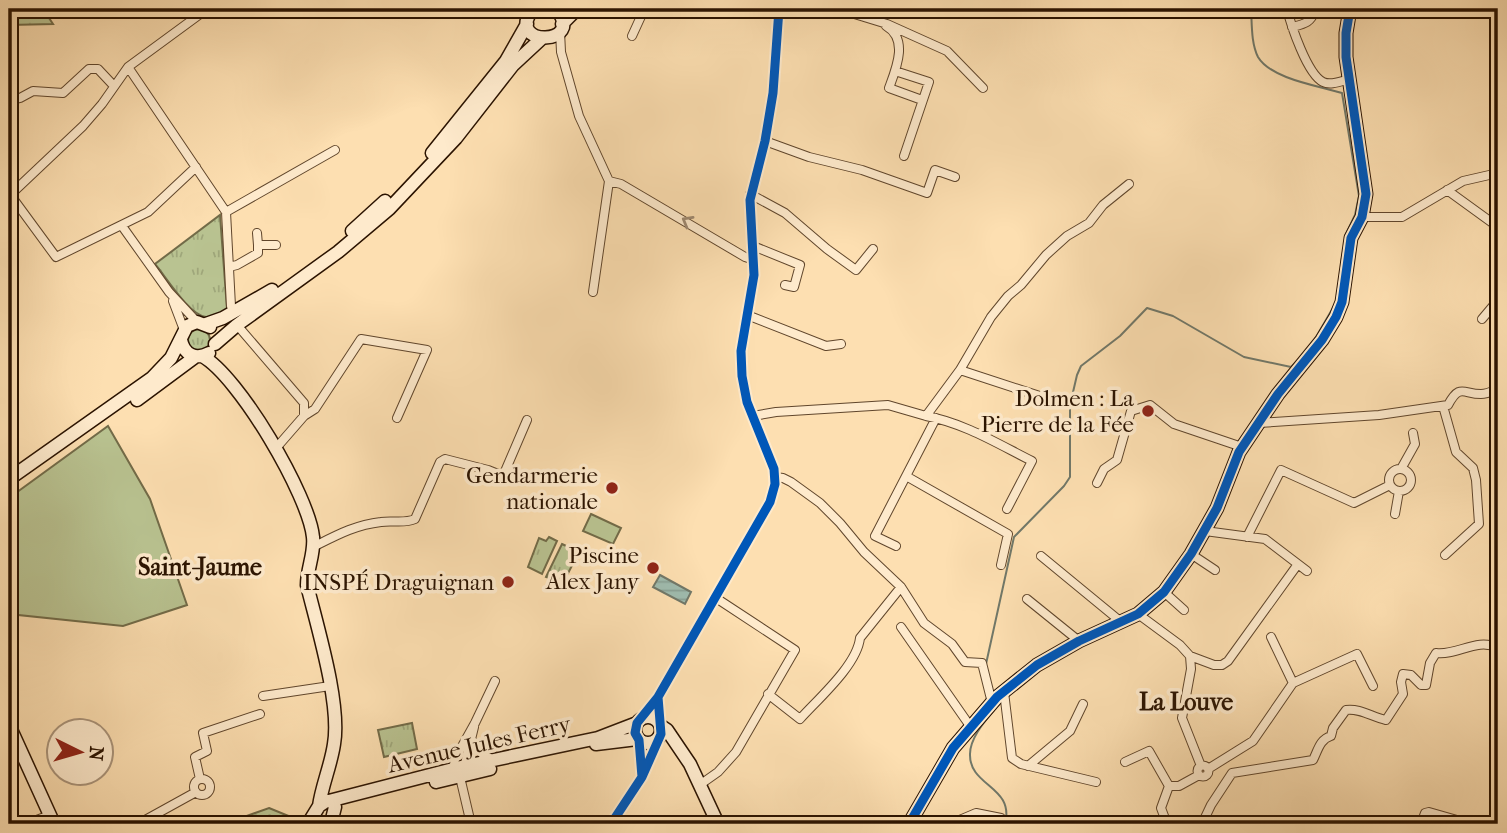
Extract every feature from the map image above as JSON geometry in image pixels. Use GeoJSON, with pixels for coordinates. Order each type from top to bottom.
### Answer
{"type":"FeatureCollection","features":[{"type":"Feature","properties":{"kind":"street"},"geometry":{"type":"LineString","coordinates":[[195,167],[148,212],[56,257],[9,195],[77,132],[102,104],[128,67],[207,9]]}},
{"type":"Feature","properties":{"kind":"street"},"geometry":{"type":"LineString","coordinates":[[556,9],[561,14],[553,33],[562,52],[579,116],[599,165],[609,181],[593,292]]}},
{"type":"Feature","properties":{"kind":"street"},"geometry":{"type":"LineString","coordinates":[[9,489],[214,345],[237,325],[338,252],[389,209],[456,138],[513,65],[553,33],[577,9]]}},
{"type":"Feature","properties":{"kind":"street"},"geometry":{"type":"LineString","coordinates":[[632,36],[643,12],[637,9]]}},
{"type":"Feature","properties":{"kind":"street"},"geometry":{"type":"LineString","coordinates":[[642,778],[635,742],[638,722],[658,697],[716,597],[770,502],[775,484],[770,456],[744,390],[741,362],[754,283],[750,194],[765,141],[775,80],[779,9]]}},
{"type":"Feature","properties":{"kind":"street"},"geometry":{"type":"LineString","coordinates":[[838,9],[874,19],[947,51],[983,88]]}},
{"type":"Feature","properties":{"kind":"street"},"geometry":{"type":"LineString","coordinates":[[1287,9],[1292,27],[1314,75],[1323,82],[1332,84],[1350,79]]}},
{"type":"Feature","properties":{"kind":"street"},"geometry":{"type":"LineString","coordinates":[[909,824],[953,748],[996,699],[1037,665],[1079,641],[1138,614],[1164,592],[1205,531],[1242,447],[1322,340],[1336,317],[1342,302],[1352,239],[1362,217],[1366,194],[1346,33],[1350,9]]}},
{"type":"Feature","properties":{"kind":"street"},"geometry":{"type":"LineString","coordinates":[[1292,27],[1312,19],[1315,10]]}},
{"type":"Feature","properties":{"kind":"street"},"geometry":{"type":"LineString","coordinates":[[527,15],[532,34],[553,33]]}},
{"type":"Feature","properties":{"kind":"street"},"geometry":{"type":"LineString","coordinates":[[9,479],[152,379],[171,358],[182,335],[201,323],[223,318],[265,295],[353,230],[391,195],[448,134],[506,61],[527,15]]}},
{"type":"Feature","properties":{"kind":"street"},"geometry":{"type":"LineString","coordinates":[[874,19],[892,29],[898,41],[900,53],[889,88],[922,100]]}},
{"type":"Feature","properties":{"kind":"street"},"geometry":{"type":"LineString","coordinates":[[128,67],[226,212],[231,306]]}},
{"type":"Feature","properties":{"kind":"street"},"geometry":{"type":"LineString","coordinates":[[9,101],[33,91],[62,93],[89,69],[99,69],[114,86]]}},
{"type":"Feature","properties":{"kind":"street"},"geometry":{"type":"LineString","coordinates":[[895,71],[929,82],[904,156]]}},
{"type":"Feature","properties":{"kind":"street"},"geometry":{"type":"LineString","coordinates":[[765,141],[927,193],[935,170],[955,177]]}},
{"type":"Feature","properties":{"kind":"street"},"geometry":{"type":"LineString","coordinates":[[226,212],[334,150]]}},
{"type":"Feature","properties":{"kind":"street"},"geometry":{"type":"LineString","coordinates":[[1362,217],[1402,217],[1471,178],[1498,173]]}},
{"type":"Feature","properties":{"kind":"street"},"geometry":{"type":"LineString","coordinates":[[609,181],[621,184],[754,261]]}},
{"type":"Feature","properties":{"kind":"street"},"geometry":{"type":"LineString","coordinates":[[926,416],[960,370],[991,317],[1008,296],[1046,255],[1067,236],[1089,223],[1104,205],[1129,184]]}},
{"type":"Feature","properties":{"kind":"street"},"geometry":{"type":"LineString","coordinates":[[1447,190],[1498,227]]}},
{"type":"Feature","properties":{"kind":"street"},"geometry":{"type":"LineString","coordinates":[[750,194],[785,213],[856,270],[873,249]]}},
{"type":"Feature","properties":{"kind":"street"},"geometry":{"type":"LineString","coordinates":[[122,226],[169,292],[214,332],[214,345],[223,373],[277,447],[311,523],[313,547],[307,585],[330,686],[335,743],[326,779],[324,816]]}},
{"type":"Feature","properties":{"kind":"street"},"geometry":{"type":"LineString","coordinates":[[229,267],[258,253],[257,233]]}},
{"type":"Feature","properties":{"kind":"street"},"geometry":{"type":"LineString","coordinates":[[258,246],[276,245]]}},
{"type":"Feature","properties":{"kind":"street"},"geometry":{"type":"LineString","coordinates":[[753,246],[800,265],[794,286],[785,285]]}},
{"type":"Feature","properties":{"kind":"street"},"geometry":{"type":"LineString","coordinates":[[169,292],[185,351],[199,356],[223,373]]}},
{"type":"Feature","properties":{"kind":"street"},"geometry":{"type":"LineString","coordinates":[[1482,318],[1498,300]]}},
{"type":"Feature","properties":{"kind":"street"},"geometry":{"type":"LineString","coordinates":[[747,314],[826,346],[841,344]]}},
{"type":"Feature","properties":{"kind":"street"},"geometry":{"type":"LineString","coordinates":[[237,325],[304,403],[304,416]]}},
{"type":"Feature","properties":{"kind":"street"},"geometry":{"type":"LineString","coordinates":[[277,447],[304,416],[315,409],[361,339],[427,350],[397,418]]}},
{"type":"Feature","properties":{"kind":"street"},"geometry":{"type":"LineString","coordinates":[[960,370],[1034,396],[1068,403]]}},
{"type":"Feature","properties":{"kind":"street"},"geometry":{"type":"LineString","coordinates":[[1259,422],[1379,415],[1448,405],[1456,393],[1462,390],[1484,394],[1498,389]]}},
{"type":"Feature","properties":{"kind":"street"},"geometry":{"type":"LineString","coordinates":[[754,416],[776,412],[888,405],[971,430],[1032,461],[1007,509]]}},
{"type":"Feature","properties":{"kind":"street"},"geometry":{"type":"LineString","coordinates":[[1097,483],[1104,469],[1116,460],[1130,411],[1139,406],[1150,405],[1174,424],[1242,447]]}},
{"type":"Feature","properties":{"kind":"street"},"geometry":{"type":"LineString","coordinates":[[1443,406],[1456,452],[1473,468],[1479,506],[1479,524],[1445,555]]}},
{"type":"Feature","properties":{"kind":"street"},"geometry":{"type":"LineString","coordinates":[[896,546],[875,536],[936,418]]}},
{"type":"Feature","properties":{"kind":"street"},"geometry":{"type":"LineString","coordinates":[[313,547],[346,529],[379,522],[409,522],[415,519],[440,462],[445,459],[503,476],[527,420]]}},
{"type":"Feature","properties":{"kind":"street"},"geometry":{"type":"LineString","coordinates":[[1399,491],[1390,485],[1389,479],[1391,472],[1401,468],[1415,444],[1413,433]]}},
{"type":"Feature","properties":{"kind":"street"},"geometry":{"type":"LineString","coordinates":[[1399,491],[1408,487],[1411,481],[1407,471],[1401,468]]}},
{"type":"Feature","properties":{"kind":"street"},"geometry":{"type":"LineString","coordinates":[[1247,537],[1281,470],[1354,503],[1390,485]]}},
{"type":"Feature","properties":{"kind":"street"},"geometry":{"type":"LineString","coordinates":[[906,476],[1009,534],[1001,565]]}},
{"type":"Feature","properties":{"kind":"street"},"geometry":{"type":"LineString","coordinates":[[775,477],[791,482],[820,503],[864,552],[901,587],[924,623],[953,643],[965,662],[982,663],[996,699],[1010,754],[1016,762],[1096,782]]}},
{"type":"Feature","properties":{"kind":"street"},"geometry":{"type":"LineString","coordinates":[[1395,514],[1399,491]]}},
{"type":"Feature","properties":{"kind":"street"},"geometry":{"type":"LineString","coordinates":[[1205,531],[1265,539],[1307,571]]}},
{"type":"Feature","properties":{"kind":"street"},"geometry":{"type":"LineString","coordinates":[[1191,554],[1215,570]]}},
{"type":"Feature","properties":{"kind":"street"},"geometry":{"type":"LineString","coordinates":[[1041,556],[1121,621]]}},
{"type":"Feature","properties":{"kind":"street"},"geometry":{"type":"LineString","coordinates":[[1138,614],[1180,645],[1190,656],[1214,665],[1222,665],[1228,661],[1298,564]]}},
{"type":"Feature","properties":{"kind":"street"},"geometry":{"type":"LineString","coordinates":[[768,694],[800,719],[839,676],[859,647],[860,638],[901,587]]}},
{"type":"Feature","properties":{"kind":"street"},"geometry":{"type":"LineString","coordinates":[[1164,592],[1184,610]]}},
{"type":"Feature","properties":{"kind":"street"},"geometry":{"type":"LineString","coordinates":[[701,784],[718,772],[736,752],[795,650],[716,597]]}},
{"type":"Feature","properties":{"kind":"street"},"geometry":{"type":"LineString","coordinates":[[1027,599],[1079,641]]}},
{"type":"Feature","properties":{"kind":"street"},"geometry":{"type":"LineString","coordinates":[[901,628],[970,726]]}},
{"type":"Feature","properties":{"kind":"street"},"geometry":{"type":"LineString","coordinates":[[1271,637],[1293,683]]}},
{"type":"Feature","properties":{"kind":"street"},"geometry":{"type":"LineString","coordinates":[[1202,824],[1232,773],[1313,760],[1320,744],[1325,737],[1331,736],[1333,727],[1346,710],[1356,708],[1372,717],[1385,720],[1403,694],[1403,674],[1411,675],[1421,685],[1426,685],[1430,663],[1436,653],[1442,654],[1467,646],[1491,645],[1498,648]]}},
{"type":"Feature","properties":{"kind":"street"},"geometry":{"type":"LineString","coordinates":[[1169,786],[1179,786],[1253,741],[1293,683],[1357,654],[1373,686]]}},
{"type":"Feature","properties":{"kind":"street"},"geometry":{"type":"LineString","coordinates":[[1190,656],[1191,669],[1182,718],[1203,770]]}},
{"type":"Feature","properties":{"kind":"street"},"geometry":{"type":"LineString","coordinates":[[471,824],[455,759],[495,681]]}},
{"type":"Feature","properties":{"kind":"street"},"geometry":{"type":"LineString","coordinates":[[263,696],[330,686]]}},
{"type":"Feature","properties":{"kind":"street"},"geometry":{"type":"LineString","coordinates":[[611,824],[642,778],[661,734],[658,697]]}},
{"type":"Feature","properties":{"kind":"street"},"geometry":{"type":"LineString","coordinates":[[1028,766],[1069,731],[1083,704]]}},
{"type":"Feature","properties":{"kind":"street"},"geometry":{"type":"LineString","coordinates":[[200,779],[195,757],[207,751],[203,733],[260,714]]}},
{"type":"Feature","properties":{"kind":"street"},"geometry":{"type":"LineString","coordinates":[[638,722],[650,717],[667,730],[701,784],[718,824]]}},
{"type":"Feature","properties":{"kind":"street","name":"Avenue Jules Ferry"},"geometry":{"type":"LineString","coordinates":[[324,816],[348,800],[494,760],[598,738],[638,722]]}},
{"type":"Feature","properties":{"kind":"street"},"geometry":{"type":"LineString","coordinates":[[459,771],[472,740],[475,723]]}},
{"type":"Feature","properties":{"kind":"street"},"geometry":{"type":"LineString","coordinates":[[9,725],[52,820],[26,824]]}},
{"type":"Feature","properties":{"kind":"street"},"geometry":{"type":"LineString","coordinates":[[472,740],[482,753],[494,760]]}},
{"type":"Feature","properties":{"kind":"street"},"geometry":{"type":"LineString","coordinates":[[635,742],[647,744],[656,741],[678,749]]}},
{"type":"Feature","properties":{"kind":"street","name":"Avenue Jules Ferry"},"geometry":{"type":"LineString","coordinates":[[324,816],[349,796],[595,744],[635,742]]}},
{"type":"Feature","properties":{"kind":"street"},"geometry":{"type":"LineString","coordinates":[[1125,762],[1149,751],[1169,786],[1161,808],[1167,824]]}},
{"type":"Feature","properties":{"kind":"street"},"geometry":{"type":"LineString","coordinates":[[138,824],[196,792],[204,795],[211,788],[208,780],[200,779]]}},
{"type":"Feature","properties":{"kind":"street"},"geometry":{"type":"LineString","coordinates":[[196,792],[194,785],[200,779]]}},
{"type":"Feature","properties":{"kind":"street"},"geometry":{"type":"LineString","coordinates":[[1421,824],[1425,813],[1429,812],[1471,824]]}},
{"type":"Feature","properties":{"kind":"street"},"geometry":{"type":"LineString","coordinates":[[950,824],[976,813],[1001,818]]}},
{"type":"Feature","properties":{"kind":"green space"},"geometry":{"type":"Polygon","coordinates":[[[9,9],[43,9],[53,24],[9,25],[9,9]]]}},
{"type":"Feature","properties":{"kind":"green space"},"geometry":{"type":"Polygon","coordinates":[[[220,215],[227,309],[215,316],[206,317],[199,315],[185,303],[155,264],[220,215]]]}},
{"type":"Feature","properties":{"kind":"green space"},"geometry":{"type":"Polygon","coordinates":[[[199,329],[207,332],[210,340],[207,348],[199,351],[191,348],[188,340],[191,332],[199,329]]]}},
{"type":"Feature","properties":{"kind":"green space"},"geometry":{"type":"Polygon","coordinates":[[[108,426],[150,499],[187,605],[123,626],[9,614],[9,498],[108,426]]]}},
{"type":"Feature","properties":{"kind":"green space"},"geometry":{"type":"Polygon","coordinates":[[[591,514],[621,528],[613,544],[583,531],[591,514]]]}},
{"type":"Feature","properties":{"kind":"green space"},"geometry":{"type":"Polygon","coordinates":[[[549,537],[557,541],[542,574],[528,567],[539,538],[546,541],[549,537]]]}},
{"type":"Feature","properties":{"kind":"green space"},"geometry":{"type":"Polygon","coordinates":[[[562,544],[579,552],[563,583],[546,577],[562,544]]]}},
{"type":"Feature","properties":{"kind":"green space"},"geometry":{"type":"Polygon","coordinates":[[[412,723],[417,749],[384,757],[378,730],[412,723]]]}},
{"type":"Feature","properties":{"kind":"green space"},"geometry":{"type":"Polygon","coordinates":[[[269,808],[302,824],[240,824],[238,819],[269,808]]]}},
{"type":"Feature","properties":{"kind":"shaded area"},"geometry":{"type":"Polygon","coordinates":[[[660,575],[691,592],[685,604],[653,587],[660,575]]]}},
{"type":"Feature","properties":{"kind":"waterway"},"geometry":{"type":"LineString","coordinates":[[1251,9],[1254,46],[1264,65],[1296,81],[1342,93],[1359,196],[1355,215],[1345,236]]}},
{"type":"Feature","properties":{"kind":"waterway"},"geometry":{"type":"LineString","coordinates":[[1341,263],[1343,252]]}},
{"type":"Feature","properties":{"kind":"waterway"},"geometry":{"type":"LineString","coordinates":[[1312,344],[1334,306]]}},
{"type":"Feature","properties":{"kind":"waterway"},"geometry":{"type":"LineString","coordinates":[[986,664],[1014,537],[1070,477],[1070,405],[1081,366],[1120,336],[1147,308],[1173,316],[1244,357],[1291,367],[1299,359]]}},
{"type":"Feature","properties":{"kind":"waterway"},"geometry":{"type":"LineString","coordinates":[[994,710],[975,736],[970,754],[976,774],[1004,802],[1005,824]]}},
{"type":"Feature","properties":{"kind":"waterway"},"geometry":{"type":"LineString","coordinates":[[1008,818],[1019,824]]}},
{"type":"Feature","properties":{"kind":"cycle path"},"geometry":{"type":"LineString","coordinates":[[642,777],[639,740],[635,733],[637,723],[658,697],[770,502],[775,484],[774,469],[747,402],[741,351],[754,275],[750,200],[765,141],[773,93],[779,9]]}},
{"type":"Feature","properties":{"kind":"cycle path"},"geometry":{"type":"LineString","coordinates":[[909,824],[953,748],[997,697],[1037,665],[1079,641],[1138,614],[1164,592],[1191,554],[1217,508],[1239,452],[1278,394],[1322,340],[1336,317],[1342,302],[1351,238],[1362,217],[1366,194],[1346,57],[1350,9]]}},
{"type":"Feature","properties":{"kind":"cycle path"},"geometry":{"type":"LineString","coordinates":[[611,824],[642,777],[661,734],[658,697]]}},
{"type":"Feature","properties":{"kind":"place","name":"Dolmen : La Pierre de la Fée"},"geometry":{"type":"Point","coordinates":[1148,411]}},
{"type":"Feature","properties":{"kind":"place","name":"Gendarmerie nationale"},"geometry":{"type":"Point","coordinates":[612,488]}},
{"type":"Feature","properties":{"kind":"place","name":"Piscine Alex Jany"},"geometry":{"type":"Point","coordinates":[653,568]}},
{"type":"Feature","properties":{"kind":"place","name":"INSPÉ Draguignan"},"geometry":{"type":"Point","coordinates":[508,582]}},
{"type":"Feature","properties":{"kind":"district","name":"Saint-Jaume"},"geometry":{"type":"Point","coordinates":[200,567]}},
{"type":"Feature","properties":{"kind":"district","name":"La Louve"},"geometry":{"type":"Point","coordinates":[1186,702]}}]}
